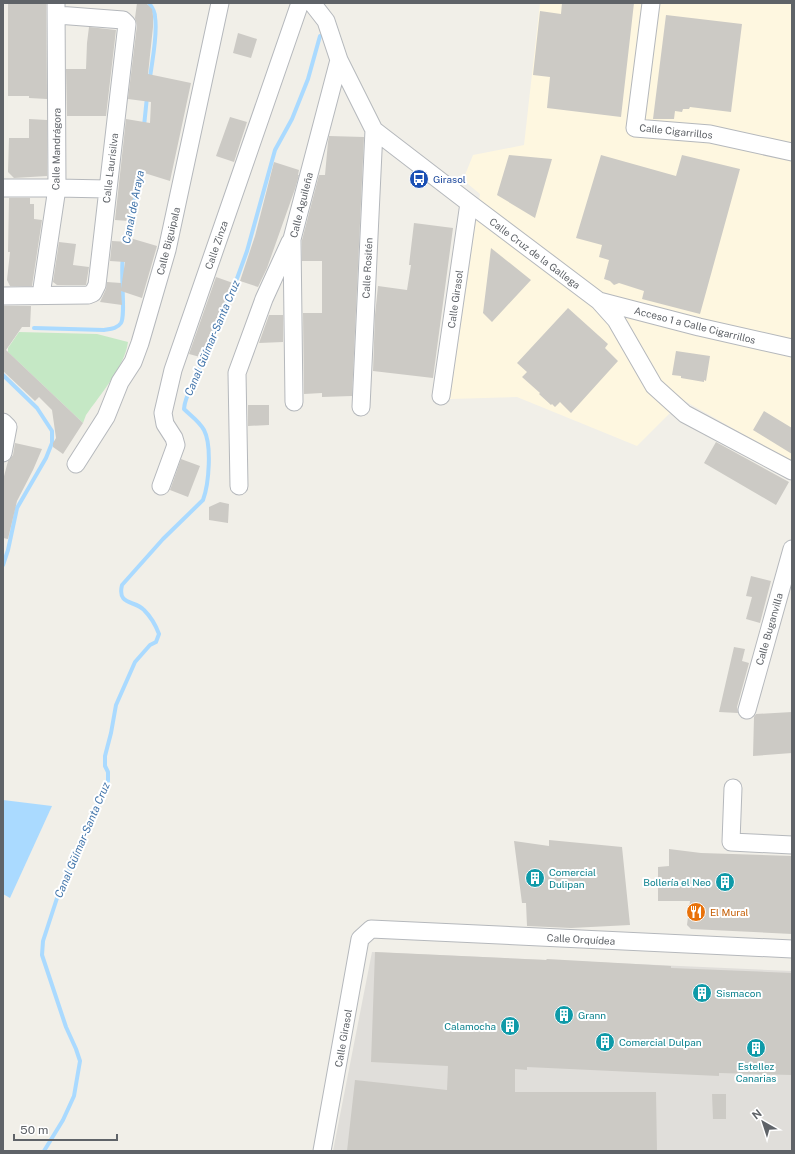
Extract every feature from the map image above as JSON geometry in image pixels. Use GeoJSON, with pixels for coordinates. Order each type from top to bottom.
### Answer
{"type":"FeatureCollection","features":[{"type":"Feature","properties":{"kind":"street","name":"Calle Biguipala"},"geometry":{"type":"LineString","coordinates":[[76,464],[106,417],[120,382],[133,362],[140,343],[167,250],[220,3]]}},
{"type":"Feature","properties":{"kind":"street","name":"Calle Zinza"},"geometry":{"type":"LineString","coordinates":[[161,486],[176,445],[174,438],[165,424],[163,413],[173,370],[300,3]]}},
{"type":"Feature","properties":{"kind":"street","name":"Calle Cruz de la Gallega"},"geometry":{"type":"LineString","coordinates":[[312,3],[326,21],[339,60],[374,130],[599,301],[616,320],[654,386],[685,414],[792,471]]}},
{"type":"Feature","properties":{"kind":"street","name":"Calle Cigarrillos"},"geometry":{"type":"LineString","coordinates":[[651,3],[635,128],[710,134],[792,152]]}},
{"type":"Feature","properties":{"kind":"street","name":"Calle Mandrágora"},"geometry":{"type":"LineString","coordinates":[[41,294],[57,188],[57,9]]}},
{"type":"Feature","properties":{"kind":"street","name":"Calle Laurisilva"},"geometry":{"type":"LineString","coordinates":[[3,296],[41,294],[88,295],[93,293],[97,285],[127,24],[123,20],[57,9]]}},
{"type":"Feature","properties":{"kind":"street","name":"Calle Aguileña"},"geometry":{"type":"LineString","coordinates":[[294,402],[292,239],[339,60]]}},
{"type":"Feature","properties":{"kind":"street","name":"Calle Rositén"},"geometry":{"type":"LineString","coordinates":[[361,406],[374,130]]}},
{"type":"Feature","properties":{"kind":"street"},"geometry":{"type":"LineString","coordinates":[[3,188],[107,189]]}},
{"type":"Feature","properties":{"kind":"street","name":"Calle Girasol"},"geometry":{"type":"LineString","coordinates":[[441,396],[469,203]]}},
{"type":"Feature","properties":{"kind":"street"},"geometry":{"type":"LineString","coordinates":[[239,486],[237,373],[264,298],[292,239]]}},
{"type":"Feature","properties":{"kind":"street","name":"Acceso 1 a Calle Cigarrillos"},"geometry":{"type":"LineString","coordinates":[[599,301],[699,327],[792,348]]}},
{"type":"Feature","properties":{"kind":"street"},"geometry":{"type":"LineString","coordinates":[[3,422],[8,427],[3,453]]}},
{"type":"Feature","properties":{"kind":"street","name":"Calle Buganvilla"},"geometry":{"type":"LineString","coordinates":[[747,710],[792,549]]}},
{"type":"Feature","properties":{"kind":"street"},"geometry":{"type":"LineString","coordinates":[[733,788],[731,842],[792,846]]}},
{"type":"Feature","properties":{"kind":"street","name":"Calle Girasol"},"geometry":{"type":"LineString","coordinates":[[322,1151],[360,939],[371,929]]}},
{"type":"Feature","properties":{"kind":"street","name":"Calle Orquídea"},"geometry":{"type":"LineString","coordinates":[[371,929],[792,948]]}},
{"type":"Feature","properties":{"kind":"shaded area"},"geometry":{"type":"Polygon","coordinates":[[[540,3],[792,3],[792,462],[683,400],[637,446],[517,397],[450,399],[480,194],[463,180],[473,155],[524,145],[540,3]]]}},
{"type":"Feature","properties":{"kind":"shaded area"},"geometry":{"type":"Polygon","coordinates":[[[372,952],[792,971],[792,1151],[333,1151],[372,952]]]}},
{"type":"Feature","properties":{"kind":"green space"},"geometry":{"type":"Polygon","coordinates":[[[19,332],[97,334],[128,342],[126,351],[117,370],[86,415],[83,423],[8,352],[8,348],[19,332]]]}},
{"type":"Feature","properties":{"kind":"water"},"geometry":{"type":"Polygon","coordinates":[[[3,800],[52,806],[10,898],[3,894],[3,800]]]}},
{"type":"Feature","properties":{"kind":"building"},"geometry":{"type":"Polygon","coordinates":[[[8,3],[46,3],[47,99],[29,98],[29,96],[8,96],[8,3]]]}},
{"type":"Feature","properties":{"kind":"building"},"geometry":{"type":"Polygon","coordinates":[[[137,3],[146,3],[152,9],[153,27],[148,74],[191,83],[170,181],[138,171],[129,221],[115,220],[126,119],[150,123],[151,102],[128,99],[137,25],[135,18],[137,3]]]}},
{"type":"Feature","properties":{"kind":"building"},"geometry":{"type":"Polygon","coordinates":[[[562,3],[634,3],[621,117],[547,108],[550,77],[533,75],[540,11],[561,14],[562,3]]]}},
{"type":"Feature","properties":{"kind":"building"},"geometry":{"type":"Polygon","coordinates":[[[666,15],[742,24],[731,112],[690,107],[689,109],[683,109],[682,112],[675,111],[674,119],[653,119],[666,15]]]}},
{"type":"Feature","properties":{"kind":"building"},"geometry":{"type":"Polygon","coordinates":[[[89,27],[116,30],[106,116],[67,116],[66,69],[86,69],[89,27]]]}},
{"type":"Feature","properties":{"kind":"building"},"geometry":{"type":"Polygon","coordinates":[[[238,33],[257,39],[251,58],[233,53],[238,33]]]}},
{"type":"Feature","properties":{"kind":"building"},"geometry":{"type":"Polygon","coordinates":[[[230,117],[247,122],[234,162],[216,156],[230,117]]]}},
{"type":"Feature","properties":{"kind":"building"},"geometry":{"type":"Polygon","coordinates":[[[29,119],[47,120],[47,176],[14,178],[8,172],[9,138],[29,138],[29,119]]]}},
{"type":"Feature","properties":{"kind":"building"},"geometry":{"type":"Polygon","coordinates":[[[329,136],[364,137],[352,396],[322,397],[322,393],[304,394],[303,313],[322,313],[322,261],[302,261],[302,240],[319,175],[325,175],[329,136]]]}},
{"type":"Feature","properties":{"kind":"building"},"geometry":{"type":"Polygon","coordinates":[[[509,155],[552,159],[535,218],[497,195],[509,155]]]}},
{"type":"Feature","properties":{"kind":"building"},"geometry":{"type":"Polygon","coordinates":[[[601,155],[676,176],[682,155],[740,169],[700,314],[642,299],[644,291],[619,283],[614,285],[610,281],[604,279],[609,260],[599,257],[602,245],[576,238],[601,155]]]}},
{"type":"Feature","properties":{"kind":"building"},"geometry":{"type":"Polygon","coordinates":[[[274,162],[299,170],[299,175],[267,268],[258,287],[240,281],[255,236],[274,162]]]}},
{"type":"Feature","properties":{"kind":"building"},"geometry":{"type":"Polygon","coordinates":[[[9,198],[30,198],[30,204],[34,204],[34,219],[42,220],[32,286],[10,286],[7,280],[10,252],[8,252],[9,198]]]}},
{"type":"Feature","properties":{"kind":"building"},"geometry":{"type":"Polygon","coordinates":[[[414,223],[453,228],[433,378],[373,371],[375,315],[378,286],[407,290],[411,265],[409,265],[414,223]]]}},
{"type":"Feature","properties":{"kind":"building"},"geometry":{"type":"Polygon","coordinates":[[[130,238],[157,246],[142,298],[121,291],[122,305],[100,302],[106,289],[107,282],[121,283],[121,289],[125,262],[110,261],[112,241],[129,242],[130,238]]]}},
{"type":"Feature","properties":{"kind":"building"},"geometry":{"type":"Polygon","coordinates":[[[59,242],[76,244],[73,265],[89,267],[86,285],[57,285],[53,282],[59,242]]]}},
{"type":"Feature","properties":{"kind":"building"},"geometry":{"type":"Polygon","coordinates":[[[491,248],[531,280],[492,322],[483,313],[491,248]]]}},
{"type":"Feature","properties":{"kind":"building"},"geometry":{"type":"Polygon","coordinates":[[[216,277],[233,283],[200,357],[189,354],[216,277]]]}},
{"type":"Feature","properties":{"kind":"building"},"geometry":{"type":"Polygon","coordinates":[[[3,306],[31,306],[30,327],[22,327],[6,350],[83,423],[63,454],[53,447],[53,443],[56,438],[52,410],[39,397],[35,401],[3,371],[3,306]]]}},
{"type":"Feature","properties":{"kind":"building"},"geometry":{"type":"Polygon","coordinates":[[[568,308],[608,344],[605,348],[618,361],[571,413],[560,402],[555,407],[539,394],[540,393],[522,377],[527,372],[517,363],[568,308]]]}},
{"type":"Feature","properties":{"kind":"building"},"geometry":{"type":"Polygon","coordinates":[[[269,315],[283,315],[283,342],[259,343],[269,315]]]}},
{"type":"Feature","properties":{"kind":"building"},"geometry":{"type":"Polygon","coordinates":[[[676,351],[710,356],[706,381],[704,380],[704,382],[681,378],[681,376],[672,375],[676,351]]]}},
{"type":"Feature","properties":{"kind":"building"},"geometry":{"type":"Polygon","coordinates":[[[248,405],[269,405],[269,425],[248,426],[248,405]]]}},
{"type":"Feature","properties":{"kind":"building"},"geometry":{"type":"Polygon","coordinates":[[[764,411],[792,428],[792,454],[753,430],[764,411]]]}},
{"type":"Feature","properties":{"kind":"building"},"geometry":{"type":"Polygon","coordinates":[[[716,442],[789,482],[776,505],[704,463],[716,442]]]}},
{"type":"Feature","properties":{"kind":"building"},"geometry":{"type":"Polygon","coordinates":[[[15,443],[42,449],[17,501],[8,539],[3,538],[3,480],[8,461],[13,455],[15,443]]]}},
{"type":"Feature","properties":{"kind":"building"},"geometry":{"type":"Polygon","coordinates":[[[181,459],[200,466],[188,497],[170,490],[181,459]]]}},
{"type":"Feature","properties":{"kind":"building"},"geometry":{"type":"Polygon","coordinates":[[[220,502],[229,504],[228,523],[209,520],[209,507],[220,502]]]}},
{"type":"Feature","properties":{"kind":"building"},"geometry":{"type":"Polygon","coordinates":[[[751,576],[771,581],[760,623],[746,619],[752,597],[746,596],[751,576]]]}},
{"type":"Feature","properties":{"kind":"building"},"geometry":{"type":"Polygon","coordinates":[[[734,647],[745,649],[742,661],[749,663],[737,707],[738,713],[719,712],[734,647]]]}},
{"type":"Feature","properties":{"kind":"building"},"geometry":{"type":"Polygon","coordinates":[[[792,712],[792,753],[753,756],[754,717],[756,714],[792,712]]]}},
{"type":"Feature","properties":{"kind":"building"},"geometry":{"type":"Polygon","coordinates":[[[549,840],[622,847],[630,925],[571,928],[527,926],[526,903],[522,903],[514,841],[549,846],[549,840]]]}},
{"type":"Feature","properties":{"kind":"building"},"geometry":{"type":"Polygon","coordinates":[[[669,849],[701,853],[792,856],[792,934],[691,929],[687,925],[690,901],[658,901],[658,867],[669,866],[669,849]]]}},
{"type":"Feature","properties":{"kind":"building"},"geometry":{"type":"Polygon","coordinates":[[[375,952],[547,959],[671,966],[671,968],[792,973],[792,1075],[719,1073],[719,1076],[527,1067],[527,1070],[515,1069],[515,1092],[656,1092],[657,1151],[347,1151],[355,1080],[447,1090],[448,1066],[371,1062],[375,952]]]}},
{"type":"Feature","properties":{"kind":"building"},"geometry":{"type":"Polygon","coordinates":[[[712,1094],[726,1094],[726,1119],[713,1119],[712,1094]]]}},
{"type":"Feature","properties":{"kind":"waterway","name":"Canal de Araya"},"geometry":{"type":"LineString","coordinates":[[149,3],[154,11],[156,24],[150,78]]}},
{"type":"Feature","properties":{"kind":"waterway","name":"Canal Güímar-Santa Cruz"},"geometry":{"type":"LineString","coordinates":[[44,1151],[63,1120],[74,1096],[80,1061],[66,1027],[42,955],[43,941],[59,892],[108,781],[105,756],[116,705],[135,662],[150,645],[156,642],[159,634],[153,622],[144,610],[124,600],[121,592],[122,585],[163,539],[203,500],[207,484],[209,465],[208,445],[204,430],[200,424],[184,409],[185,404],[199,372],[201,361],[235,284],[247,251],[275,150],[292,119],[308,79],[320,36]]}},
{"type":"Feature","properties":{"kind":"waterway","name":"Canal de Araya"},"geometry":{"type":"LineString","coordinates":[[144,126],[147,97]]}},
{"type":"Feature","properties":{"kind":"waterway","name":"Canal de Araya"},"geometry":{"type":"LineString","coordinates":[[125,246],[141,167]]}},
{"type":"Feature","properties":{"kind":"waterway","name":"Canal de Araya"},"geometry":{"type":"LineString","coordinates":[[34,328],[104,330],[118,326],[121,323],[123,311],[123,257]]}},
{"type":"Feature","properties":{"kind":"waterway","name":"Canal de Araya"},"geometry":{"type":"LineString","coordinates":[[3,375],[37,408],[52,431],[52,443],[46,458],[17,508],[8,550],[3,565]]}},
{"type":"Feature","properties":{"kind":"place","name":"Girasol"},"geometry":{"type":"Point","coordinates":[419,179]}},
{"type":"Feature","properties":{"kind":"place","name":"Comercial Dulipan"},"geometry":{"type":"Point","coordinates":[535,878]}},
{"type":"Feature","properties":{"kind":"place","name":"Bollería el Neo"},"geometry":{"type":"Point","coordinates":[725,882]}},
{"type":"Feature","properties":{"kind":"place","name":"El Mural"},"geometry":{"type":"Point","coordinates":[696,912]}},
{"type":"Feature","properties":{"kind":"place","name":"Sismacon"},"geometry":{"type":"Point","coordinates":[702,993]}},
{"type":"Feature","properties":{"kind":"place","name":"Grann"},"geometry":{"type":"Point","coordinates":[564,1015]}},
{"type":"Feature","properties":{"kind":"place","name":"Calamocha"},"geometry":{"type":"Point","coordinates":[510,1026]}},
{"type":"Feature","properties":{"kind":"place","name":"Comercial Dulpan"},"geometry":{"type":"Point","coordinates":[605,1042]}},
{"type":"Feature","properties":{"kind":"place","name":"Estellez Canarias"},"geometry":{"type":"Point","coordinates":[756,1048]}}]}
